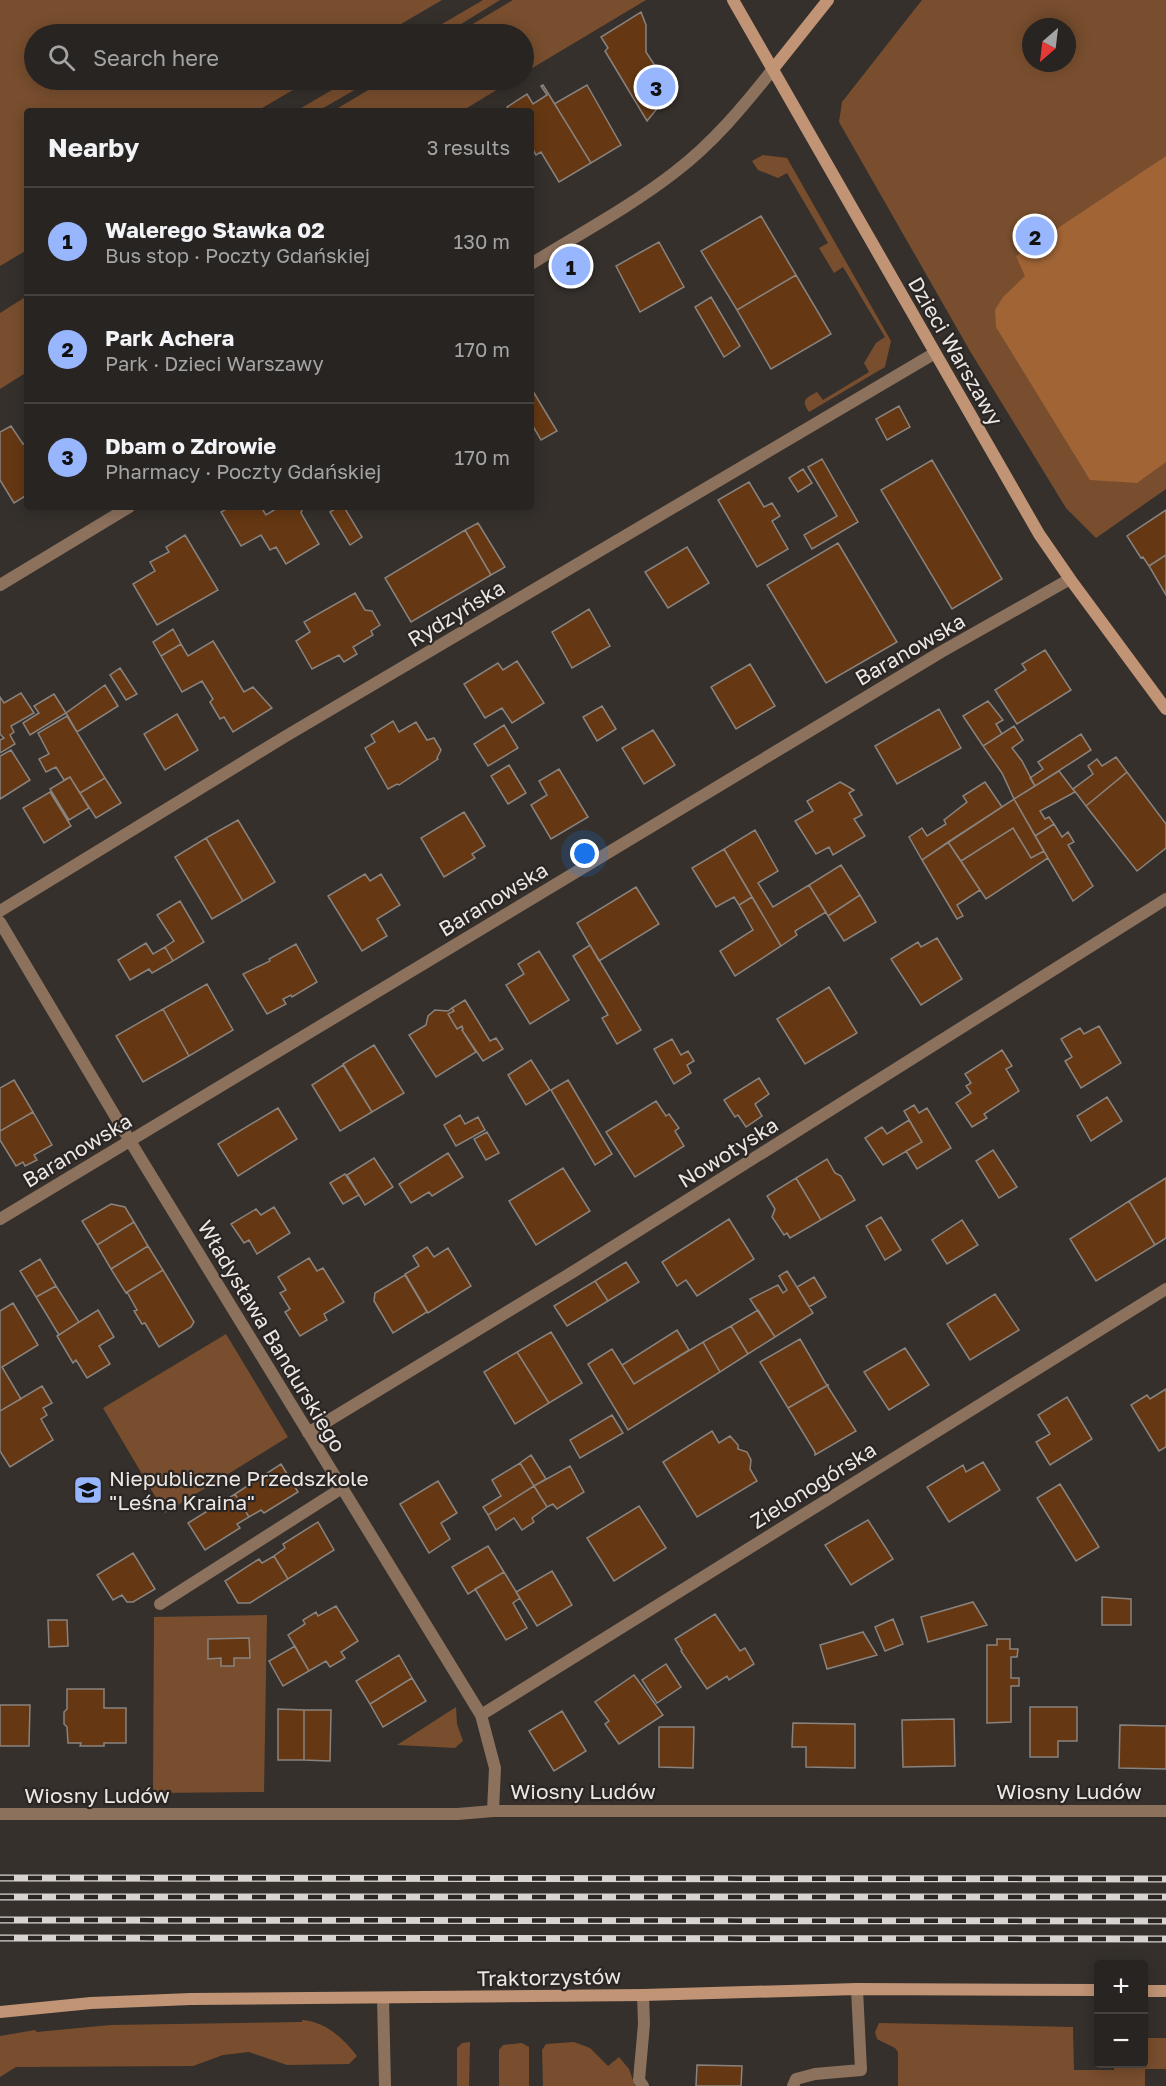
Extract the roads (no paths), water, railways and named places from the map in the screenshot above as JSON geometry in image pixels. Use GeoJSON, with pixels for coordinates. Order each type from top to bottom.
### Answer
{"type":"FeatureCollection","features":[{"type":"Feature","properties":{"kind":"street","name":"Dzieci Warszawy"},"geometry":{"type":"LineString","coordinates":[[733,0],[1039,534],[1166,709]]}},
{"type":"Feature","properties":{"kind":"street"},"geometry":{"type":"LineString","coordinates":[[534,262],[676,172],[735,116],[828,0]]}},
{"type":"Feature","properties":{"kind":"street","name":"Rydzyńska"},"geometry":{"type":"LineString","coordinates":[[0,910],[286,736],[935,353]]}},
{"type":"Feature","properties":{"kind":"street"},"geometry":{"type":"LineString","coordinates":[[0,585],[124,510]]}},
{"type":"Feature","properties":{"kind":"street","name":"Baranowska"},"geometry":{"type":"LineString","coordinates":[[0,1219],[941,652],[1070,579]]}},
{"type":"Feature","properties":{"kind":"street","name":"Nowotyska"},"geometry":{"type":"LineString","coordinates":[[308,1433],[576,1270],[1166,899]]}},
{"type":"Feature","properties":{"kind":"street","name":"Władysława Bandurskiego"},"geometry":{"type":"LineString","coordinates":[[0,922],[130,1142],[482,1715],[495,1768],[493,1811]]}},
{"type":"Feature","properties":{"kind":"street","name":"Zielonogórska"},"geometry":{"type":"LineString","coordinates":[[482,1715],[1166,1289]]}},
{"type":"Feature","properties":{"kind":"street"},"geometry":{"type":"LineString","coordinates":[[160,1604],[342,1488]]}},
{"type":"Feature","properties":{"kind":"street","name":"Wiosny Ludów"},"geometry":{"type":"LineString","coordinates":[[0,1814],[1166,1811]]}},
{"type":"Feature","properties":{"kind":"street"},"geometry":{"type":"LineString","coordinates":[[793,2086],[796,2079],[815,2074],[861,2070],[857,1989]]}},
{"type":"Feature","properties":{"kind":"street","name":"Traktorzystów"},"geometry":{"type":"LineString","coordinates":[[0,2012],[91,2003],[169,2000],[643,1995],[857,1989],[1094,1990]]}},
{"type":"Feature","properties":{"kind":"street"},"geometry":{"type":"LineString","coordinates":[[1148,1990],[1166,1991]]}},
{"type":"Feature","properties":{"kind":"street"},"geometry":{"type":"LineString","coordinates":[[643,1995],[644,2024],[639,2080],[643,2086]]}},
{"type":"Feature","properties":{"kind":"street"},"geometry":{"type":"LineString","coordinates":[[383,1998],[385,2086]]}},
{"type":"Feature","properties":{"kind":"railway"},"geometry":{"type":"LineString","coordinates":[[0,1878],[1166,1879]]}},
{"type":"Feature","properties":{"kind":"railway"},"geometry":{"type":"LineString","coordinates":[[0,1897],[1166,1897]]}},
{"type":"Feature","properties":{"kind":"railway"},"geometry":{"type":"LineString","coordinates":[[0,1920],[1166,1921]]}},
{"type":"Feature","properties":{"kind":"railway"},"geometry":{"type":"LineString","coordinates":[[0,1938],[1166,1939]]}},
{"type":"Feature","properties":{"kind":"place","name":"Dbam o Zdrowie"},"geometry":{"type":"Point","coordinates":[656,87]}},
{"type":"Feature","properties":{"kind":"place","name":"Park Achera"},"geometry":{"type":"Point","coordinates":[1035,236]}},
{"type":"Feature","properties":{"kind":"place","name":"Walerego Sławka 02"},"geometry":{"type":"Point","coordinates":[571,266]}},
{"type":"Feature","properties":{"kind":"place","name":"Niepubliczne Przedszkole \"Leśna Kraina\""},"geometry":{"type":"Point","coordinates":[88,1490]}}]}
